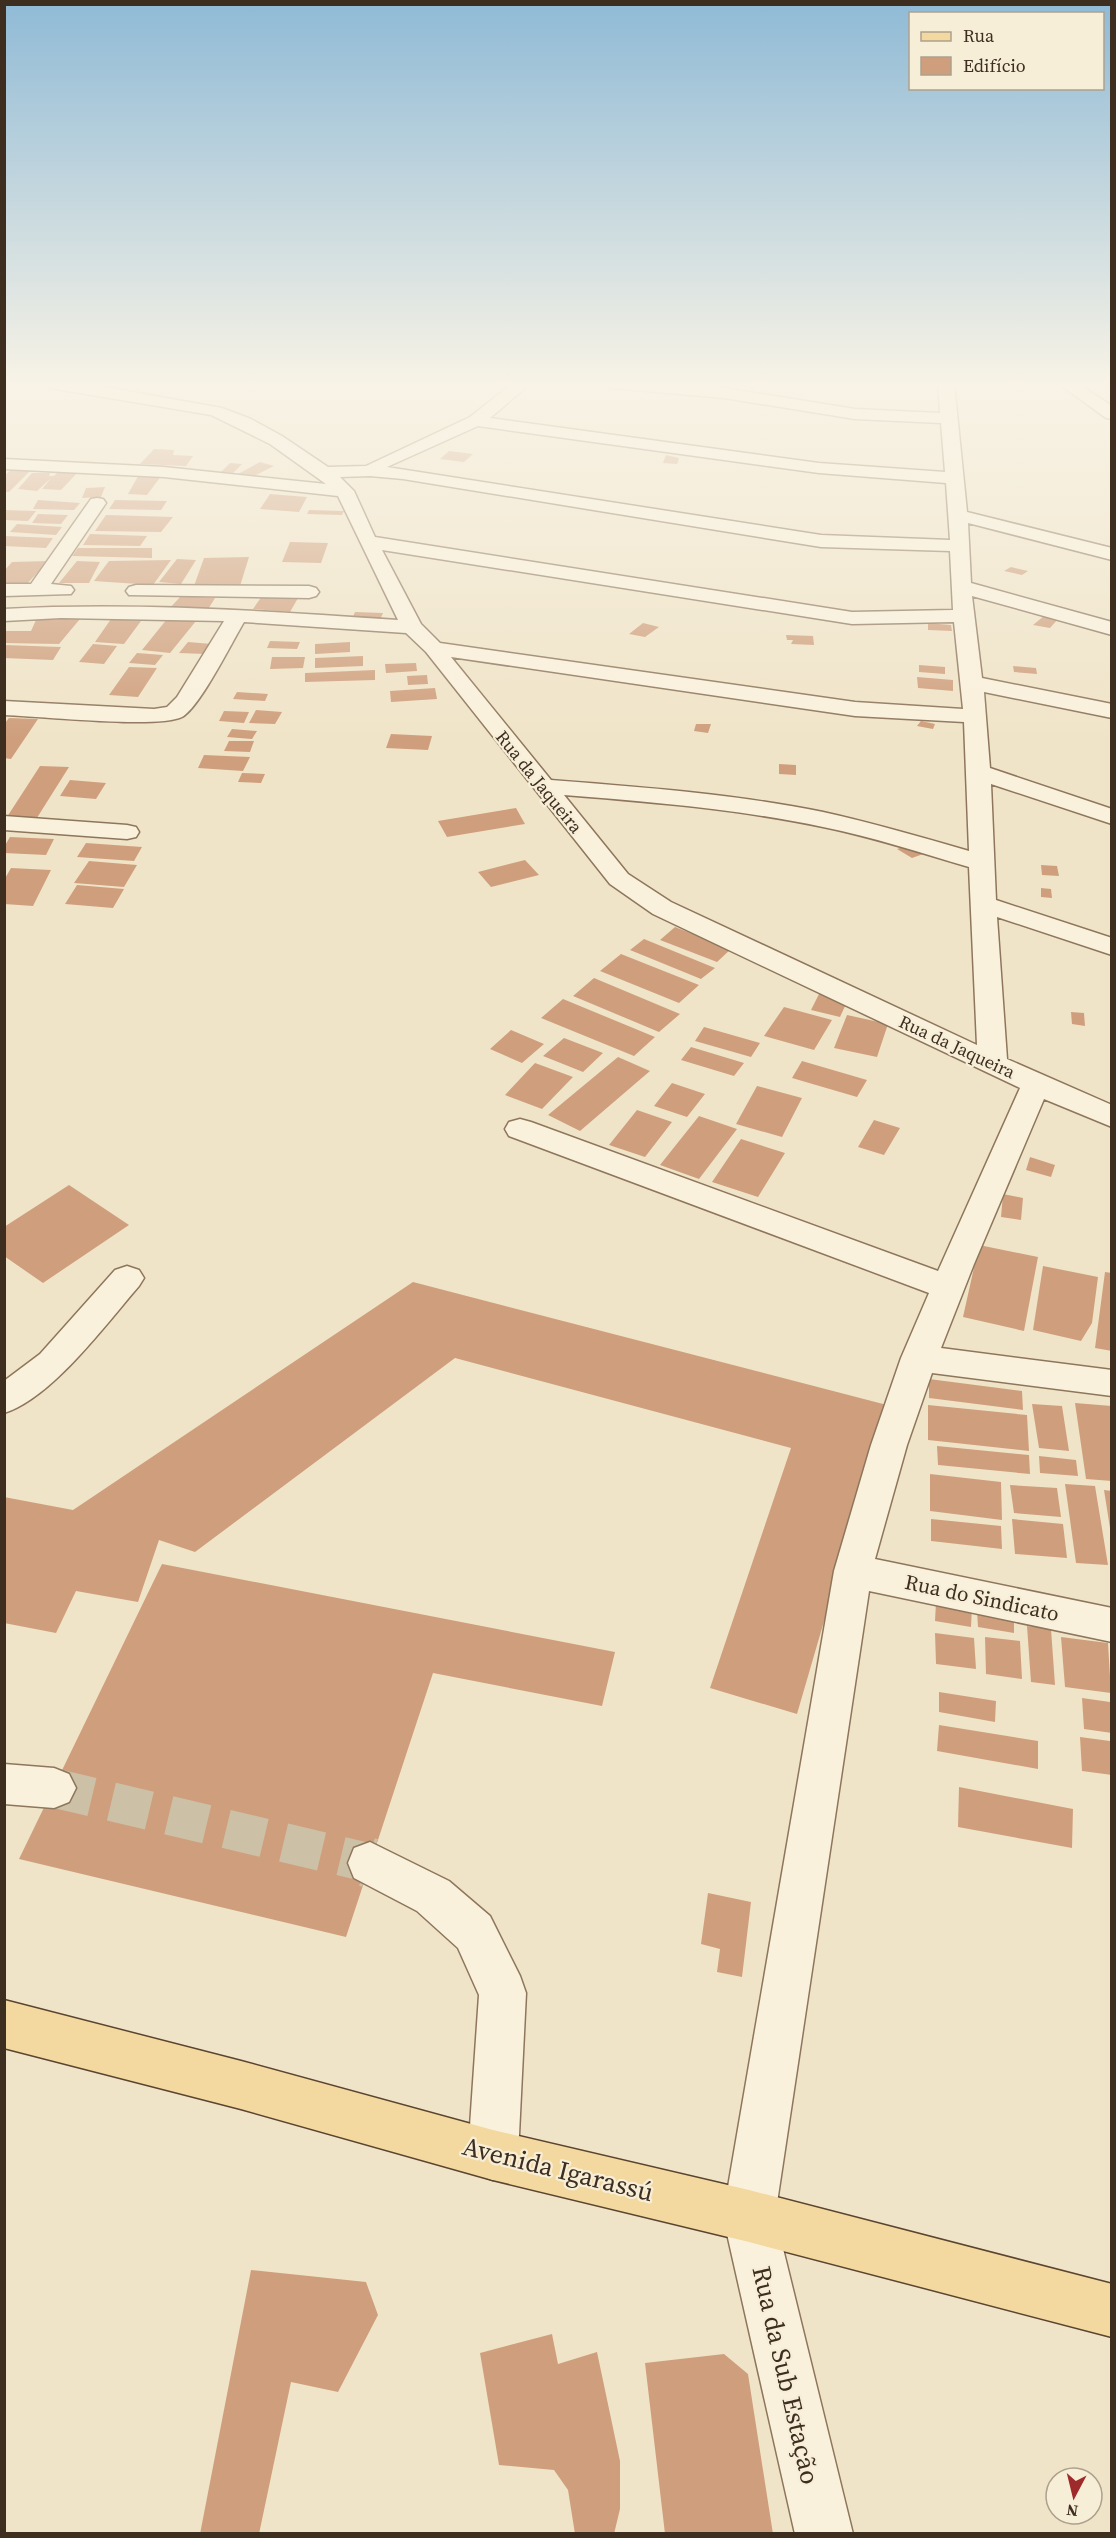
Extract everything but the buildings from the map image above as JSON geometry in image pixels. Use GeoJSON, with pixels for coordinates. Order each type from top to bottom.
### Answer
{"type":"FeatureCollection","features":[{"type":"Feature","properties":{"kind":"main road","name":"Avenida Igarassú"},"geometry":{"type":"LineString","coordinates":[[4,2024],[241,2085],[493,2155],[749,2216],[1112,2311]]}},
{"type":"Feature","properties":{"kind":"street","name":"Rua da Jaqueira"},"geometry":{"type":"LineString","coordinates":[[350,501],[412,627],[433,648],[619,879],[662,908],[1036,1084],[1112,1117]]}},
{"type":"Feature","properties":{"kind":"street"},"geometry":{"type":"LineString","coordinates":[[574,501],[821,541],[958,546]]}},
{"type":"Feature","properties":{"kind":"street"},"geometry":{"type":"LineString","coordinates":[[957,501],[963,616],[972,683],[979,772],[981,863],[993,1064]]}},
{"type":"Feature","properties":{"kind":"street"},"geometry":{"type":"LineString","coordinates":[[37,590],[97,503]]}},
{"type":"Feature","properties":{"kind":"street"},"geometry":{"type":"LineString","coordinates":[[958,515],[1112,554]]}},
{"type":"Feature","properties":{"kind":"street"},"geometry":{"type":"LineString","coordinates":[[368,542],[852,618],[963,616]]}},
{"type":"Feature","properties":{"kind":"street"},"geometry":{"type":"LineString","coordinates":[[962,587],[1112,629]]}},
{"type":"Feature","properties":{"kind":"street"},"geometry":{"type":"LineString","coordinates":[[4,590],[84,590]]}},
{"type":"Feature","properties":{"kind":"street"},"geometry":{"type":"LineString","coordinates":[[119,591],[309,592]]}},
{"type":"Feature","properties":{"kind":"street"},"geometry":{"type":"LineString","coordinates":[[4,615],[51,612],[238,615],[412,627]]}},
{"type":"Feature","properties":{"kind":"street"},"geometry":{"type":"LineString","coordinates":[[4,708],[154,716],[174,712],[186,701],[238,615]]}},
{"type":"Feature","properties":{"kind":"street"},"geometry":{"type":"LineString","coordinates":[[433,648],[855,709],[975,716]]}},
{"type":"Feature","properties":{"kind":"street"},"geometry":{"type":"LineString","coordinates":[[972,683],[1112,711]]}},
{"type":"Feature","properties":{"kind":"street"},"geometry":{"type":"LineString","coordinates":[[979,772],[1112,817]]}},
{"type":"Feature","properties":{"kind":"street"},"geometry":{"type":"LineString","coordinates":[[542,786],[684,798],[801,815],[870,830],[981,863]]}},
{"type":"Feature","properties":{"kind":"street"},"geometry":{"type":"LineString","coordinates":[[4,823],[127,832]]}},
{"type":"Feature","properties":{"kind":"street"},"geometry":{"type":"LineString","coordinates":[[983,904],[1112,946]]}},
{"type":"Feature","properties":{"kind":"street"},"geometry":{"type":"LineString","coordinates":[[749,2216],[853,1571],[870,1501],[918,1358],[946,1287],[1036,1084]]}},
{"type":"Feature","properties":{"kind":"street"},"geometry":{"type":"LineString","coordinates":[[520,1129],[946,1287]]}},
{"type":"Feature","properties":{"kind":"street"},"geometry":{"type":"LineString","coordinates":[[4,1400],[51,1363],[127,1278]]}},
{"type":"Feature","properties":{"kind":"street"},"geometry":{"type":"LineString","coordinates":[[918,1358],[1112,1383]]}},
{"type":"Feature","properties":{"kind":"street","name":"Rua do Sindicato"},"geometry":{"type":"LineString","coordinates":[[853,1571],[1112,1625]]}},
{"type":"Feature","properties":{"kind":"street"},"geometry":{"type":"LineString","coordinates":[[4,1784],[54,1788]]}},
{"type":"Feature","properties":{"kind":"street"},"geometry":{"type":"LineString","coordinates":[[370,1863],[433,1896],[474,1932],[503,1993],[493,2155]]}},
{"type":"Feature","properties":{"kind":"street","name":"Rua da Sub Estação"},"geometry":{"type":"LineString","coordinates":[[749,2216],[824,2534]]}},
{"type":"Feature","properties":{"kind":"tunnel"},"geometry":{"type":"LineString","coordinates":[[54,1788],[370,1863],[367,1862]]}}]}
